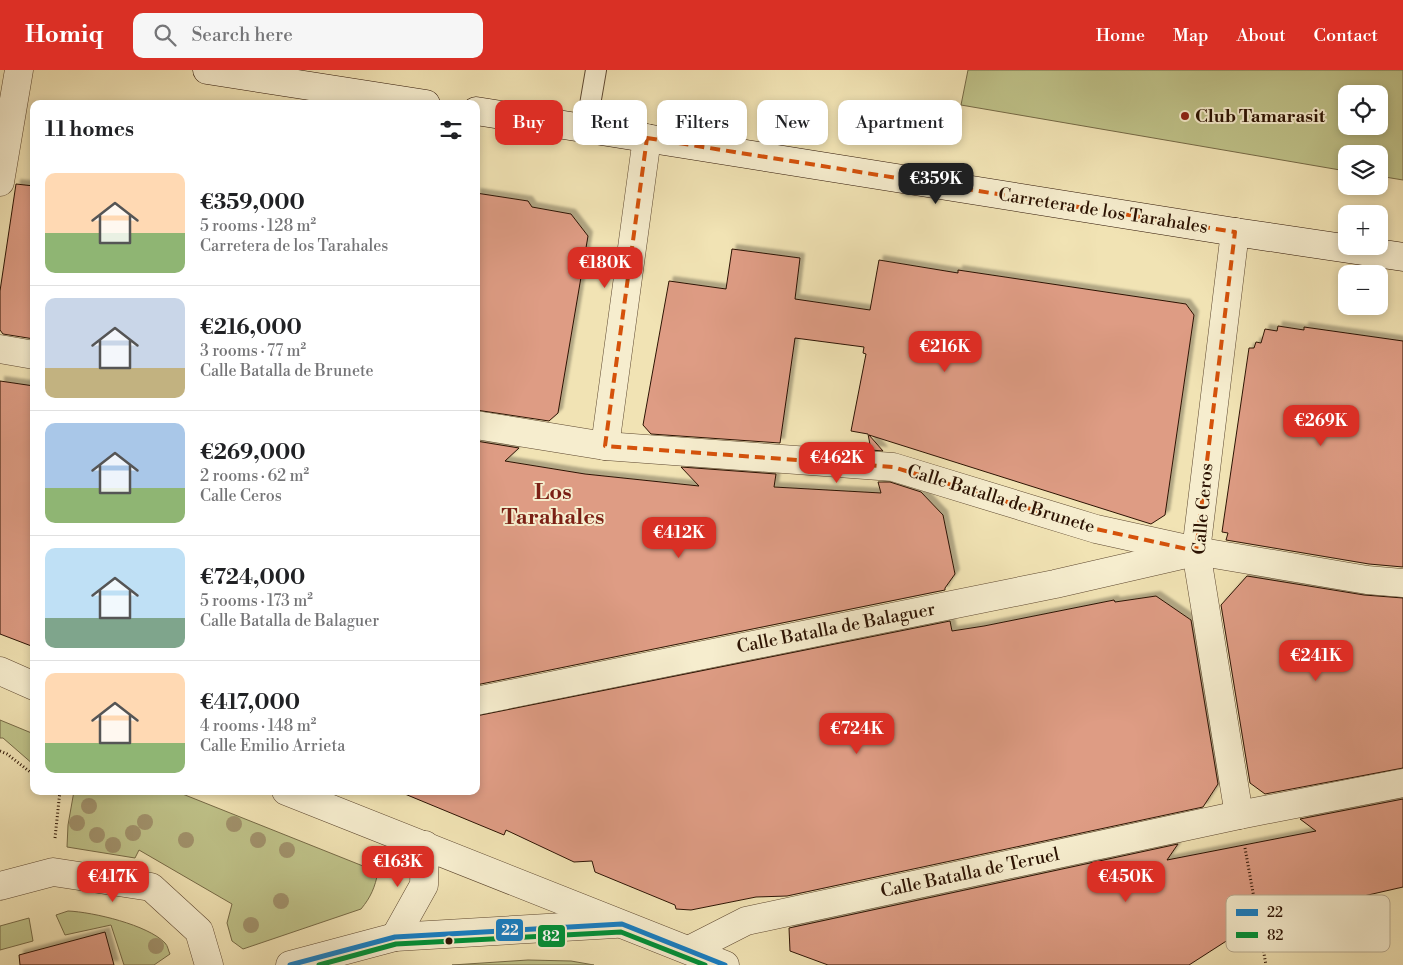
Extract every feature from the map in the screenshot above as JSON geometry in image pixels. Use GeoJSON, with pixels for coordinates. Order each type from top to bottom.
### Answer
{"type":"FeatureCollection","features":[{"type":"Feature","properties":{"kind":"street"},"geometry":{"type":"LineString","coordinates":[[0,182],[19,70]]}},
{"type":"Feature","properties":{"kind":"street"},"geometry":{"type":"LineString","coordinates":[[207,70],[400,100]]}},
{"type":"Feature","properties":{"kind":"street","name":"Carretera de los Tarahales"},"geometry":{"type":"LineString","coordinates":[[480,112],[573,126]]}},
{"type":"Feature","properties":{"kind":"street","name":"Carretera de los Tarahales"},"geometry":{"type":"LineString","coordinates":[[647,138],[1403,257]]}},
{"type":"Feature","properties":{"kind":"street"},"geometry":{"type":"LineString","coordinates":[[606,446],[646,145]]}},
{"type":"Feature","properties":{"kind":"street","name":"Calle Ceros"},"geometry":{"type":"LineString","coordinates":[[1235,232],[1196,551],[1239,814]]}},
{"type":"Feature","properties":{"kind":"street"},"geometry":{"type":"LineString","coordinates":[[0,349],[30,354]]}},
{"type":"Feature","properties":{"kind":"street","name":"Calle Batalla de Brunete"},"geometry":{"type":"LineString","coordinates":[[480,426],[606,446],[893,467],[1096,529],[1196,551],[1367,580],[1403,583]]}},
{"type":"Feature","properties":{"kind":"street","name":"Calle Batalla de Balaguer"},"geometry":{"type":"LineString","coordinates":[[480,700],[1035,588],[1196,551]]}},
{"type":"Feature","properties":{"kind":"street"},"geometry":{"type":"LineString","coordinates":[[0,671],[30,684]]}},
{"type":"Feature","properties":{"kind":"street","name":"Calle Batalla de Teruel"},"geometry":{"type":"LineString","coordinates":[[689,950],[746,921],[1239,814],[1403,783]]}},
{"type":"Feature","properties":{"kind":"street"},"geometry":{"type":"LineString","coordinates":[[296,795],[725,965]]}},
{"type":"Feature","properties":{"kind":"street"},"geometry":{"type":"LineString","coordinates":[[395,937],[424,886],[425,846]]}},
{"type":"Feature","properties":{"kind":"street"},"geometry":{"type":"LineString","coordinates":[[0,886],[53,872],[151,887],[199,931],[209,965]]}},
{"type":"Feature","properties":{"kind":"street"},"geometry":{"type":"LineString","coordinates":[[290,965],[395,937],[622,924]]}},
{"type":"Feature","properties":{"kind":"lane"},"geometry":{"type":"LineString","coordinates":[[591,100],[596,70]]}},
{"type":"Feature","properties":{"kind":"path"},"geometry":{"type":"LineString","coordinates":[[0,751],[7,754],[30,772]]}},
{"type":"Feature","properties":{"kind":"path"},"geometry":{"type":"LineString","coordinates":[[53,872],[59,795]]}},
{"type":"Feature","properties":{"kind":"path"},"geometry":{"type":"LineString","coordinates":[[1244,841],[1254,895]]}},
{"type":"Feature","properties":{"kind":"path"},"geometry":{"type":"LineString","coordinates":[[1264,952],[1266,965]]}},
{"type":"Feature","properties":{"kind":"highlighted area"},"geometry":{"type":"Polygon","coordinates":[[[647,138],[1235,232],[1196,551],[1096,529],[893,467],[605,446],[647,138]]]}},
{"type":"Feature","properties":{"kind":"green space","name":"Club Tamarasit"},"geometry":{"type":"Polygon","coordinates":[[[968,70],[1403,70],[1403,180],[1388,178],[1388,145],[1338,145],[1338,170],[962,105],[968,70]]]}},
{"type":"Feature","properties":{"kind":"green space"},"geometry":{"type":"Polygon","coordinates":[[[0,720],[30,732],[30,762],[3,738],[0,738],[0,720]]]}},
{"type":"Feature","properties":{"kind":"green space"},"geometry":{"type":"Polygon","coordinates":[[[73,795],[185,795],[378,872],[370,896],[361,909],[243,949],[232,941],[227,923],[232,904],[139,850],[135,858],[67,847],[68,825],[73,795]]]}},
{"type":"Feature","properties":{"kind":"green space"},"geometry":{"type":"Polygon","coordinates":[[[68,911],[105,917],[133,925],[157,936],[165,943],[170,954],[154,965],[124,965],[111,925],[65,935],[56,915],[68,911]]]}},
{"type":"Feature","properties":{"kind":"green space"},"geometry":{"type":"Polygon","coordinates":[[[29,918],[33,941],[0,950],[0,926],[29,918]]]}},
{"type":"Feature","properties":{"kind":"green space"},"geometry":{"type":"Polygon","coordinates":[[[528,960],[571,961],[594,965],[452,965],[528,960]]]}},
{"type":"Feature","properties":{"kind":"building"},"geometry":{"type":"Polygon","coordinates":[[[16,184],[30,186],[30,338],[3,334],[0,330],[0,291],[16,184]]]}},
{"type":"Feature","properties":{"kind":"building"},"geometry":{"type":"Polygon","coordinates":[[[480,194],[528,201],[532,207],[571,214],[588,236],[558,413],[549,421],[480,411],[480,194]]]}},
{"type":"Feature","properties":{"kind":"building"},"geometry":{"type":"Polygon","coordinates":[[[732,249],[800,258],[795,299],[870,310],[879,260],[958,273],[958,270],[1186,304],[1194,315],[1165,515],[1151,524],[869,435],[883,451],[871,450],[868,434],[851,431],[866,354],[863,353],[864,347],[795,338],[780,443],[651,434],[643,425],[669,281],[726,289],[732,249]]]}},
{"type":"Feature","properties":{"kind":"building"},"geometry":{"type":"Polygon","coordinates":[[[1278,326],[1304,330],[1304,327],[1403,341],[1403,567],[1369,564],[1226,540],[1228,533],[1222,532],[1249,348],[1254,348],[1256,342],[1261,343],[1265,329],[1277,331],[1278,326]]]}},
{"type":"Feature","properties":{"kind":"building"},"geometry":{"type":"Polygon","coordinates":[[[0,381],[30,385],[30,645],[0,634],[0,381]]]}},
{"type":"Feature","properties":{"kind":"building"},"geometry":{"type":"Polygon","coordinates":[[[480,442],[519,448],[505,461],[585,474],[699,486],[681,467],[776,474],[774,487],[881,493],[878,482],[890,482],[921,492],[943,515],[955,574],[945,590],[480,684],[480,442]]]}},
{"type":"Feature","properties":{"kind":"building"},"geometry":{"type":"Polygon","coordinates":[[[1247,576],[1364,595],[1403,598],[1403,768],[1265,794],[1250,783],[1221,605],[1247,576]]]}},
{"type":"Feature","properties":{"kind":"building"},"geometry":{"type":"Polygon","coordinates":[[[1156,596],[1191,620],[1218,784],[1203,807],[787,896],[756,897],[691,910],[676,909],[675,905],[595,872],[592,861],[574,862],[506,830],[504,835],[407,795],[480,795],[480,715],[950,621],[952,631],[1114,600],[1115,602],[1156,596]]]}},
{"type":"Feature","properties":{"kind":"building"},"geometry":{"type":"Polygon","coordinates":[[[1403,799],[1403,887],[1368,895],[1226,895],[1226,941],[1189,965],[828,965],[790,951],[789,928],[1178,844],[1167,860],[1316,831],[1300,819],[1403,799]]]}},
{"type":"Feature","properties":{"kind":"building"},"geometry":{"type":"Polygon","coordinates":[[[105,932],[114,965],[20,965],[19,955],[105,932]]]}},
{"type":"Feature","properties":{"kind":"transit line","name":"22"},"geometry":{"type":"LineString","coordinates":[[290,965],[395,937],[622,924],[725,965]]}},
{"type":"Feature","properties":{"kind":"transit line","name":"82"},"geometry":{"type":"LineString","coordinates":[[319,965],[396,944],[621,932],[705,965]]}},
{"type":"Feature","properties":{"kind":"place","name":"Club Tamarasit"},"geometry":{"type":"Point","coordinates":[1185,116]}},
{"type":"Feature","properties":{"kind":"district","name":"Los Tarahales"},"geometry":{"type":"Point","coordinates":[553,505]}}]}
